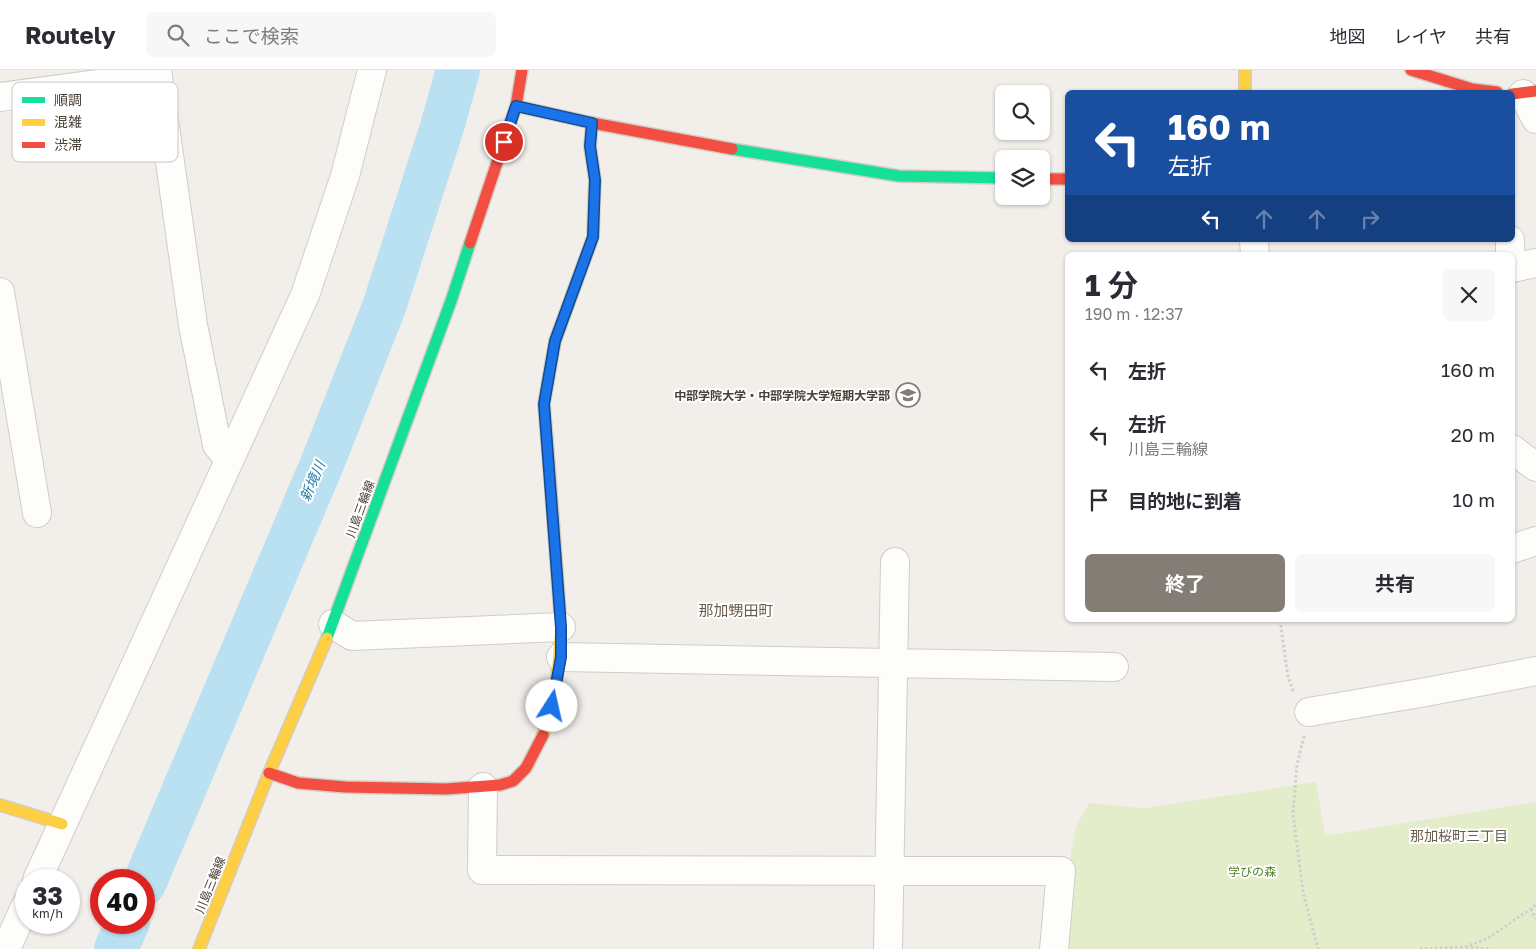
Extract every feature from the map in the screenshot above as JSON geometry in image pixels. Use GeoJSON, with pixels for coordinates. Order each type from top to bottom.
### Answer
{"type":"FeatureCollection","features":[{"type":"Feature","properties":{"kind":"street"},"geometry":{"type":"LineString","coordinates":[[42,869],[305,295],[345,176],[372,70]]}},
{"type":"Feature","properties":{"kind":"street","name":"川島三輪線"},"geometry":{"type":"LineString","coordinates":[[199,949],[269,773],[332,624],[451,301],[516,106],[522,70]]}},
{"type":"Feature","properties":{"kind":"street"},"geometry":{"type":"LineString","coordinates":[[1245,70],[1246,90]]}},
{"type":"Feature","properties":{"kind":"street"},"geometry":{"type":"LineString","coordinates":[[1411,70],[1472,89],[1483,90]]}},
{"type":"Feature","properties":{"kind":"street"},"geometry":{"type":"LineString","coordinates":[[99,82],[158,73]]}},
{"type":"Feature","properties":{"kind":"street"},"geometry":{"type":"LineString","coordinates":[[1517,93],[1536,119]]}},
{"type":"Feature","properties":{"kind":"street"},"geometry":{"type":"LineString","coordinates":[[516,106],[592,123],[816,164],[890,174],[995,178]]}},
{"type":"Feature","properties":{"kind":"street"},"geometry":{"type":"LineString","coordinates":[[269,773],[299,784],[370,788],[483,787],[511,783],[529,766],[552,706],[561,657],[561,627],[544,404],[555,341],[593,237],[595,180],[590,146],[592,123]]}},
{"type":"Feature","properties":{"kind":"street"},"geometry":{"type":"LineString","coordinates":[[170,162],[193,325],[217,445],[229,460]]}},
{"type":"Feature","properties":{"kind":"street"},"geometry":{"type":"LineString","coordinates":[[1050,178],[1065,179]]}},
{"type":"Feature","properties":{"kind":"street"},"geometry":{"type":"LineString","coordinates":[[1515,267],[1536,263]]}},
{"type":"Feature","properties":{"kind":"street"},"geometry":{"type":"LineString","coordinates":[[0,292],[37,513]]}},
{"type":"Feature","properties":{"kind":"street"},"geometry":{"type":"LineString","coordinates":[[1515,451],[1536,467]]}},
{"type":"Feature","properties":{"kind":"street"},"geometry":{"type":"LineString","coordinates":[[1515,548],[1536,541]]}},
{"type":"Feature","properties":{"kind":"street"},"geometry":{"type":"LineString","coordinates":[[888,949],[895,562]]}},
{"type":"Feature","properties":{"kind":"street"},"geometry":{"type":"LineString","coordinates":[[332,624],[352,636],[561,627]]}},
{"type":"Feature","properties":{"kind":"street"},"geometry":{"type":"LineString","coordinates":[[561,657],[1114,667]]}},
{"type":"Feature","properties":{"kind":"street"},"geometry":{"type":"LineString","coordinates":[[1309,712],[1536,671]]}},
{"type":"Feature","properties":{"kind":"street"},"geometry":{"type":"LineString","coordinates":[[483,787],[482,870],[1061,871],[1054,949]]}},
{"type":"Feature","properties":{"kind":"street"},"geometry":{"type":"LineString","coordinates":[[0,805],[62,824]]}},
{"type":"Feature","properties":{"kind":"street"},"geometry":{"type":"LineString","coordinates":[[6,949],[15,929]]}},
{"type":"Feature","properties":{"kind":"path"},"geometry":{"type":"LineString","coordinates":[[1296,831],[1303,892],[1318,949]]}},
{"type":"Feature","properties":{"kind":"path"},"geometry":{"type":"LineString","coordinates":[[1464,947],[1487,939],[1536,905]]}},
{"type":"Feature","properties":{"kind":"path"},"geometry":{"type":"LineString","coordinates":[[1531,909],[1536,919]]}},
{"type":"Feature","properties":{"kind":"path"},"geometry":{"type":"LineString","coordinates":[[1420,949],[1464,947],[1490,949]]}},
{"type":"Feature","properties":{"kind":"green space","name":"学びの森"},"geometry":{"type":"Polygon","coordinates":[[[1316,782],[1325,836],[1536,802],[1536,949],[1061,949],[1070,858],[1076,826],[1089,803],[1145,808],[1316,782]]]}},
{"type":"Feature","properties":{"kind":"waterway","name":"新境川"},"geometry":{"type":"LineString","coordinates":[[150,869],[322,464],[384,307],[442,127],[458,70]]}},
{"type":"Feature","properties":{"kind":"waterway","name":"新境川"},"geometry":{"type":"LineString","coordinates":[[116,949],[123,934]]}},
{"type":"Feature","properties":{"kind":"traffic: fast"},"geometry":{"type":"LineString","coordinates":[[732,149],[899,176],[995,178]]}},
{"type":"Feature","properties":{"kind":"traffic: fast"},"geometry":{"type":"LineString","coordinates":[[549,465],[544,404],[555,341],[593,237],[594,201]]}},
{"type":"Feature","properties":{"kind":"traffic: fast"},"geometry":{"type":"LineString","coordinates":[[327,638],[451,301],[470,243]]}},
{"type":"Feature","properties":{"kind":"traffic: slow"},"geometry":{"type":"LineString","coordinates":[[1245,70],[1245,90]]}},
{"type":"Feature","properties":{"kind":"traffic: slow"},"geometry":{"type":"LineString","coordinates":[[592,123],[590,147],[595,180],[594,201]]}},
{"type":"Feature","properties":{"kind":"traffic: slow"},"geometry":{"type":"LineString","coordinates":[[543,735],[556,688],[561,627],[549,465]]}},
{"type":"Feature","properties":{"kind":"traffic: slow"},"geometry":{"type":"LineString","coordinates":[[199,949],[269,773],[327,638]]}},
{"type":"Feature","properties":{"kind":"traffic: slow"},"geometry":{"type":"LineString","coordinates":[[0,805],[62,824]]}},
{"type":"Feature","properties":{"kind":"traffic: jam"},"geometry":{"type":"LineString","coordinates":[[470,243],[516,106],[522,70]]}},
{"type":"Feature","properties":{"kind":"traffic: jam"},"geometry":{"type":"LineString","coordinates":[[1411,70],[1480,90]]}},
{"type":"Feature","properties":{"kind":"traffic: jam"},"geometry":{"type":"LineString","coordinates":[[1515,94],[1536,91]]}},
{"type":"Feature","properties":{"kind":"traffic: jam"},"geometry":{"type":"LineString","coordinates":[[516,106],[592,123],[732,149]]}},
{"type":"Feature","properties":{"kind":"traffic: jam"},"geometry":{"type":"LineString","coordinates":[[1050,179],[1065,179]]}},
{"type":"Feature","properties":{"kind":"traffic: jam"},"geometry":{"type":"LineString","coordinates":[[269,773],[298,783],[345,787],[446,789],[500,785],[513,781],[526,768],[543,735]]}},
{"type":"Feature","properties":{"kind":"place","name":"中部学院大学・中部学院大学短期大学部"},"geometry":{"type":"Point","coordinates":[908,395]}},
{"type":"Feature","properties":{"kind":"district","name":"那加甥田町"},"geometry":{"type":"Point","coordinates":[736,610]}},
{"type":"Feature","properties":{"kind":"district","name":"那加桜町三丁目"},"geometry":{"type":"Point","coordinates":[1459,835]}},
{"type":"Feature","properties":{"kind":"route"},"geometry":{"type":"LineString","coordinates":[[504,142],[516,106],[592,123],[590,146],[595,180],[593,237],[555,341],[544,404],[561,627],[561,657],[552,706]]}}]}
